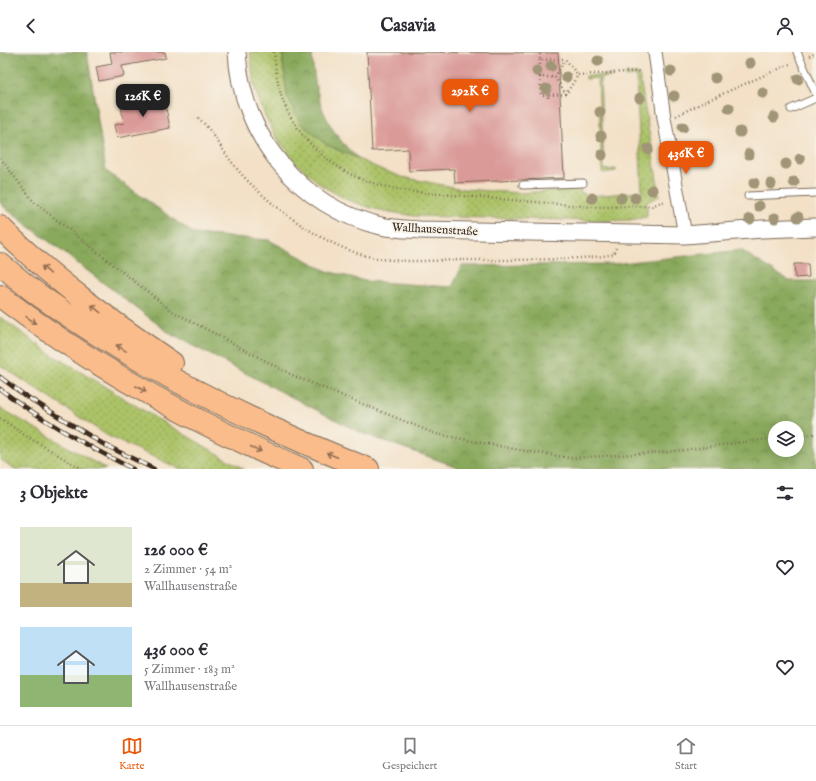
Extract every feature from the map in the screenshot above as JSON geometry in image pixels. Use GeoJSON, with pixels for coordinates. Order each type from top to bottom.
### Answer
{"type":"FeatureCollection","features":[{"type":"Feature","properties":{"kind":"highway"},"geometry":{"type":"LineString","coordinates":[[0,227],[55,278],[118,326],[183,371],[279,432]]}},
{"type":"Feature","properties":{"kind":"highway"},"geometry":{"type":"LineString","coordinates":[[0,264],[42,298],[135,357],[177,381],[279,432],[368,469]]}},
{"type":"Feature","properties":{"kind":"highway"},"geometry":{"type":"LineString","coordinates":[[0,296],[74,349],[166,404],[215,429],[302,469]]}},
{"type":"Feature","properties":{"kind":"street","name":"Wallhausenstraße"},"geometry":{"type":"LineString","coordinates":[[237,52],[241,85],[247,106],[255,125],[278,162],[309,192],[325,203],[361,220],[380,226],[400,229],[447,231],[685,235],[762,229],[816,227]]}},
{"type":"Feature","properties":{"kind":"street"},"geometry":{"type":"LineString","coordinates":[[656,52],[664,118],[685,235]]}},
{"type":"Feature","properties":{"kind":"lane"},"geometry":{"type":"LineString","coordinates":[[797,52],[816,94]]}},
{"type":"Feature","properties":{"kind":"lane"},"geometry":{"type":"LineString","coordinates":[[791,109],[816,98]]}},
{"type":"Feature","properties":{"kind":"lane"},"geometry":{"type":"LineString","coordinates":[[523,185],[582,183]]}},
{"type":"Feature","properties":{"kind":"lane"},"geometry":{"type":"LineString","coordinates":[[748,196],[816,193]]}},
{"type":"Feature","properties":{"kind":"path"},"geometry":{"type":"LineString","coordinates":[[274,52],[276,72],[281,94],[294,123],[306,139],[326,159],[361,179],[384,187],[406,191],[593,207],[652,206],[661,202],[678,201]]}},
{"type":"Feature","properties":{"kind":"path"},"geometry":{"type":"LineString","coordinates":[[664,118],[675,116],[773,70],[816,53]]}},
{"type":"Feature","properties":{"kind":"path"},"geometry":{"type":"LineString","coordinates":[[540,54],[541,95],[548,96],[566,94]]}},
{"type":"Feature","properties":{"kind":"path"},"geometry":{"type":"LineString","coordinates":[[540,60],[565,59]]}},
{"type":"Feature","properties":{"kind":"path"},"geometry":{"type":"LineString","coordinates":[[565,59],[578,75]]}},
{"type":"Feature","properties":{"kind":"path"},"geometry":{"type":"LineString","coordinates":[[555,77],[565,59]]}},
{"type":"Feature","properties":{"kind":"path"},"geometry":{"type":"LineString","coordinates":[[578,75],[641,71]]}},
{"type":"Feature","properties":{"kind":"path"},"geometry":{"type":"LineString","coordinates":[[566,94],[578,75]]}},
{"type":"Feature","properties":{"kind":"path"},"geometry":{"type":"LineString","coordinates":[[540,77],[555,77]]}},
{"type":"Feature","properties":{"kind":"path"},"geometry":{"type":"LineString","coordinates":[[555,77],[566,94]]}},
{"type":"Feature","properties":{"kind":"path"},"geometry":{"type":"LineString","coordinates":[[198,118],[205,123],[236,168],[248,182],[273,204],[297,222],[323,237],[345,248],[368,256],[391,260],[416,261],[601,257],[614,254],[620,234]]}},
{"type":"Feature","properties":{"kind":"path"},"geometry":{"type":"LineString","coordinates":[[0,158],[34,202],[172,311],[294,376],[436,434],[514,450],[570,458],[668,452],[768,439]]}},
{"type":"Feature","properties":{"kind":"path"},"geometry":{"type":"LineString","coordinates":[[0,418],[26,436],[82,469]]}},
{"type":"Feature","properties":{"kind":"path"},"geometry":{"type":"LineString","coordinates":[[804,435],[816,434]]}},
{"type":"Feature","properties":{"kind":"green space"},"geometry":{"type":"Polygon","coordinates":[[[0,52],[87,52],[106,171],[194,234],[269,240],[327,271],[365,281],[452,287],[462,266],[612,264],[741,250],[789,281],[816,281],[816,469],[463,469],[359,432],[172,335],[5,208],[0,202],[0,52]]]}},
{"type":"Feature","properties":{"kind":"green space"},"geometry":{"type":"Polygon","coordinates":[[[250,52],[283,52],[287,95],[327,145],[402,177],[463,189],[520,193],[576,189],[588,196],[642,192],[636,76],[625,77],[625,74],[637,74],[639,75],[640,79],[659,196],[647,202],[647,217],[630,220],[601,221],[415,216],[378,210],[347,200],[321,185],[295,162],[277,138],[265,116],[254,86],[250,52]]]}},
{"type":"Feature","properties":{"kind":"green space"},"geometry":{"type":"Polygon","coordinates":[[[283,52],[312,52],[315,83],[324,111],[338,136],[347,148],[359,159],[327,145],[300,123],[287,95],[283,52]]]}},
{"type":"Feature","properties":{"kind":"green space"},"geometry":{"type":"Polygon","coordinates":[[[611,75],[611,77],[600,78],[604,170],[616,169],[616,171],[603,173],[598,78],[586,79],[586,76],[611,75]]]}},
{"type":"Feature","properties":{"kind":"green space"},"geometry":{"type":"Polygon","coordinates":[[[0,317],[51,354],[156,418],[244,469],[180,469],[108,436],[0,365],[0,317]]]}},
{"type":"Feature","properties":{"kind":"green space"},"geometry":{"type":"Polygon","coordinates":[[[0,407],[106,469],[15,469],[0,459],[0,407]]]}},
{"type":"Feature","properties":{"kind":"building"},"geometry":{"type":"Polygon","coordinates":[[[110,52],[165,52],[166,58],[122,66],[124,76],[99,81],[96,67],[112,64],[110,52]]]}},
{"type":"Feature","properties":{"kind":"building"},"geometry":{"type":"Polygon","coordinates":[[[367,52],[558,53],[564,178],[455,183],[454,169],[409,171],[408,149],[372,151],[367,52]]]}},
{"type":"Feature","properties":{"kind":"building"},"geometry":{"type":"Polygon","coordinates":[[[164,98],[170,128],[117,138],[114,125],[124,123],[121,107],[164,98]]]}},
{"type":"Feature","properties":{"kind":"building"},"geometry":{"type":"Polygon","coordinates":[[[794,264],[808,264],[809,277],[795,278],[794,264]]]}},
{"type":"Feature","properties":{"kind":"railway"},"geometry":{"type":"LineString","coordinates":[[0,377],[24,395],[103,444],[154,469]]}},
{"type":"Feature","properties":{"kind":"railway"},"geometry":{"type":"LineString","coordinates":[[0,389],[65,432],[133,469]]}}]}
